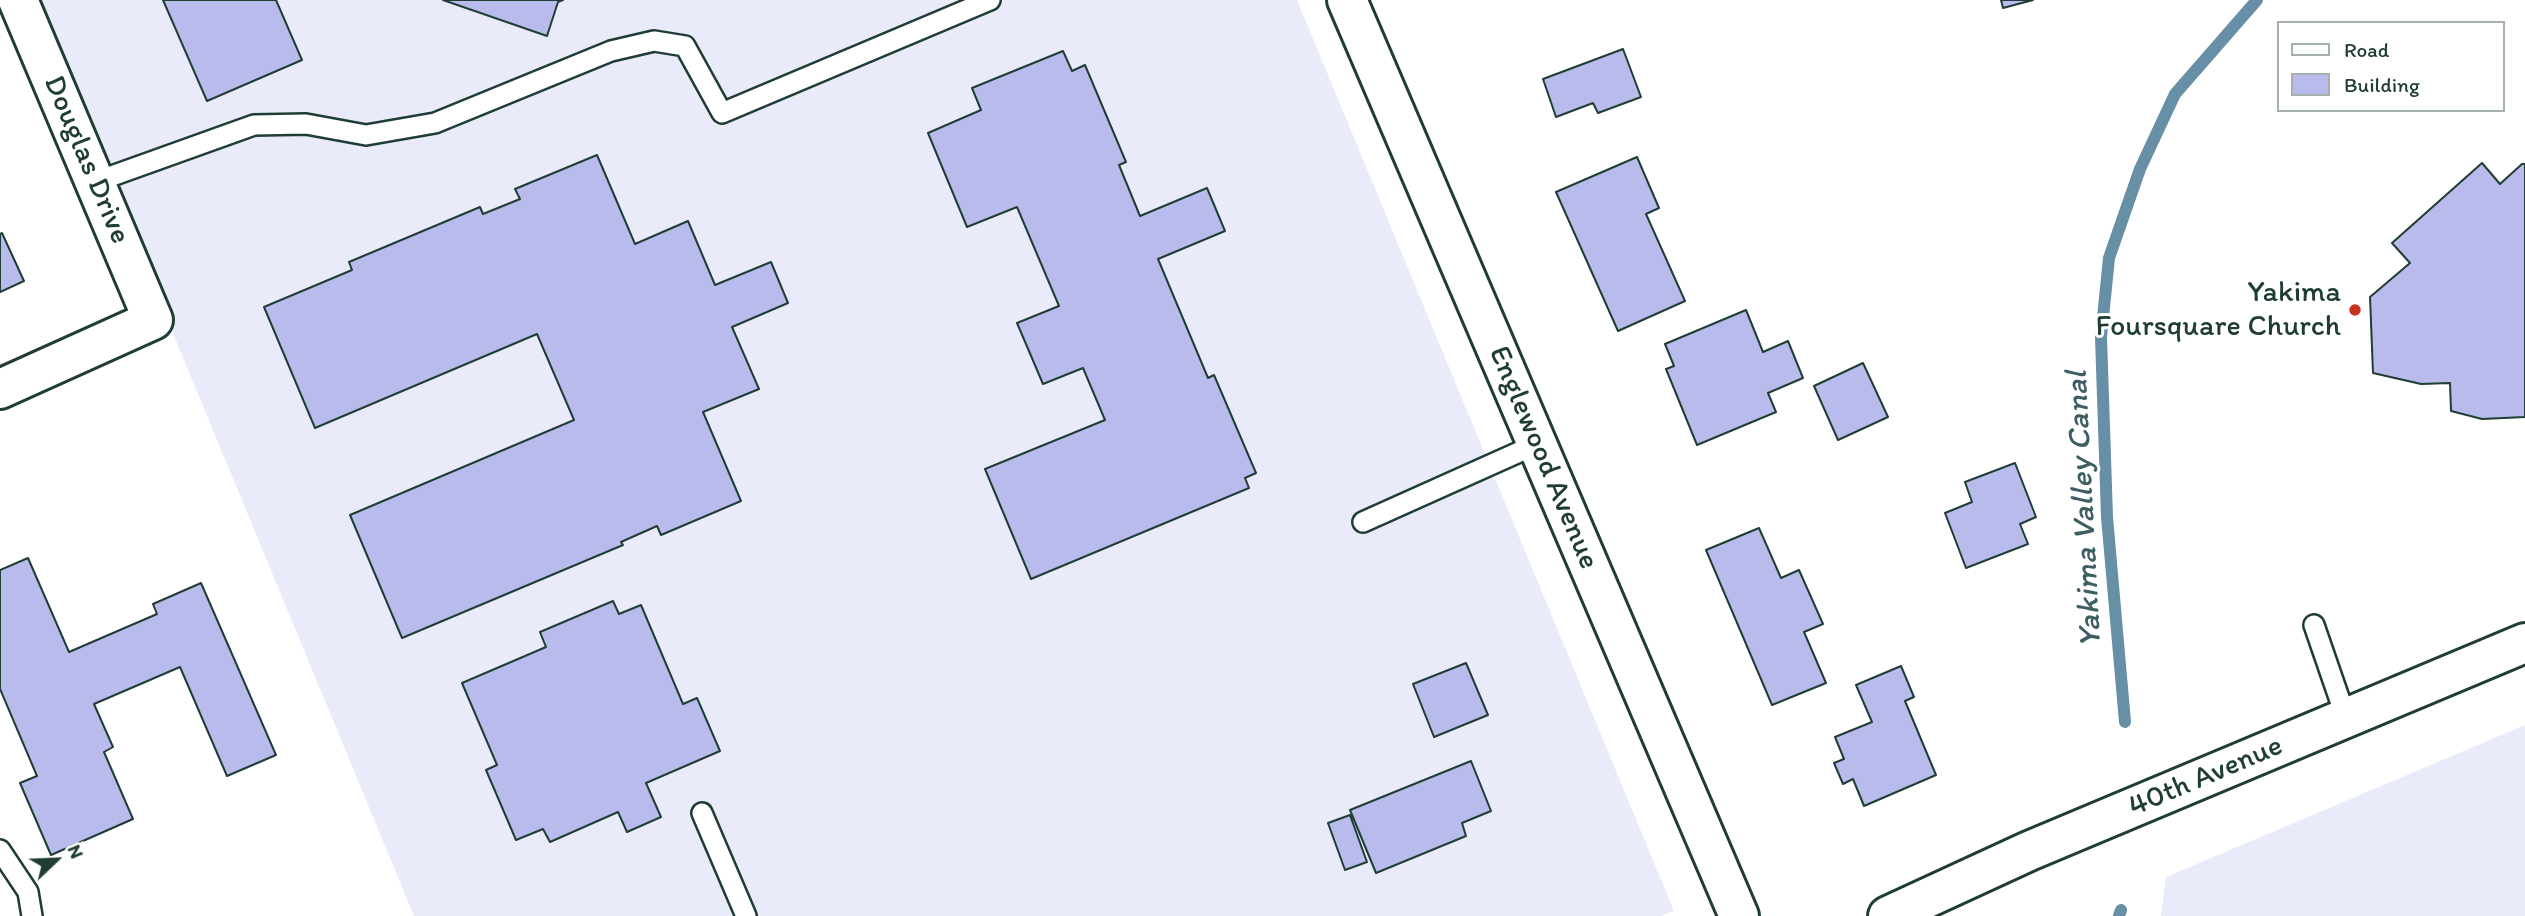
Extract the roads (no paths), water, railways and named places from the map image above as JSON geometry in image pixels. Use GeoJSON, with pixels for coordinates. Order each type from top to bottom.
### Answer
{"type":"FeatureCollection","features":[{"type":"Feature","properties":{"kind":"street","name":"Douglas Drive"},"geometry":{"type":"LineString","coordinates":[[0,388],[153,320],[18,0]]}},
{"type":"Feature","properties":{"kind":"street","name":"Englewood Avenue"},"geometry":{"type":"LineString","coordinates":[[1347,0],[1738,916]]}},
{"type":"Feature","properties":{"kind":"street","name":"40th Avenue"},"geometry":{"type":"LineString","coordinates":[[1888,916],[2029,851],[2525,643]]}},
{"type":"Feature","properties":{"kind":"lane"},"geometry":{"type":"LineString","coordinates":[[95,182],[254,125],[306,124],[366,135],[435,123],[611,51],[654,41],[685,46],[722,113],[990,0]]}},
{"type":"Feature","properties":{"kind":"lane"},"geometry":{"type":"LineString","coordinates":[[1363,522],[1537,444]]}},
{"type":"Feature","properties":{"kind":"lane"},"geometry":{"type":"LineString","coordinates":[[2314,625],[2346,718]]}},
{"type":"Feature","properties":{"kind":"lane"},"geometry":{"type":"LineString","coordinates":[[702,813],[746,916]]}},
{"type":"Feature","properties":{"kind":"lane"},"geometry":{"type":"LineString","coordinates":[[0,850],[28,892],[32,916]]}},
{"type":"Feature","properties":{"kind":"waterway","name":"Yakima Valley Canal"},"geometry":{"type":"LineString","coordinates":[[2125,722],[2107,517],[2101,337],[2109,258],[2140,169],[2175,94],[2257,0]]}},
{"type":"Feature","properties":{"kind":"waterway","name":"Yakima Valley Canal"},"geometry":{"type":"LineString","coordinates":[[2119,916],[2121,910]]}},
{"type":"Feature","properties":{"kind":"place","name":"Yakima Foursquare Church"},"geometry":{"type":"Point","coordinates":[2355,310]}}]}
